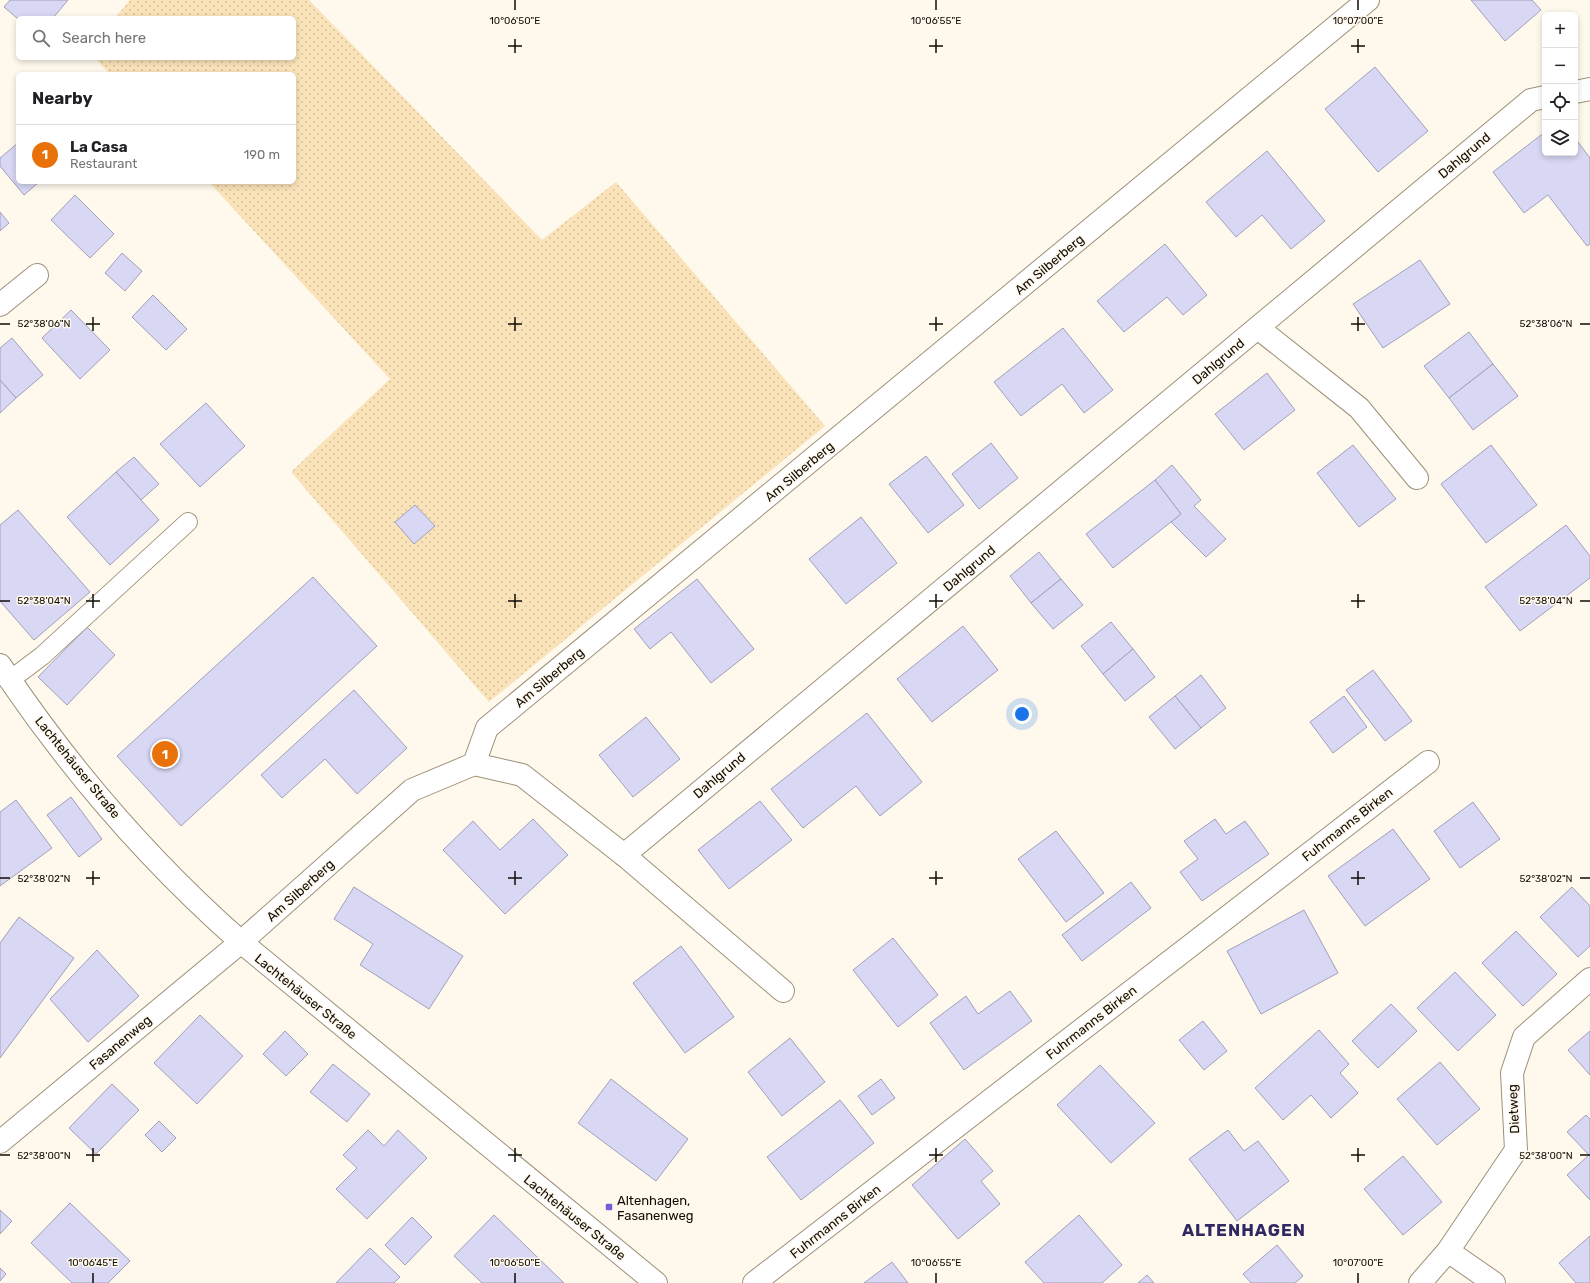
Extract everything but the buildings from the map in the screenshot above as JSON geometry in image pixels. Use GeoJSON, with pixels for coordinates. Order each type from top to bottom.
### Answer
{"type":"FeatureCollection","features":[{"type":"Feature","properties":{"kind":"street","name":"Am Silberberg"},"geometry":{"type":"LineString","coordinates":[[241,942],[412,790],[474,764],[487,728],[1368,0]]}},
{"type":"Feature","properties":{"kind":"street"},"geometry":{"type":"LineString","coordinates":[[1578,91],[1590,89]]}},
{"type":"Feature","properties":{"kind":"street","name":"Dahlgrund"},"geometry":{"type":"LineString","coordinates":[[624,854],[1531,100],[1542,98]]}},
{"type":"Feature","properties":{"kind":"street"},"geometry":{"type":"LineString","coordinates":[[0,305],[37,275]]}},
{"type":"Feature","properties":{"kind":"street"},"geometry":{"type":"LineString","coordinates":[[1258,328],[1359,408],[1417,478]]}},
{"type":"Feature","properties":{"kind":"street","name":"Lachtehäuser Straße"},"geometry":{"type":"LineString","coordinates":[[5,673],[73,765],[155,860],[197,904],[241,942],[656,1283]]}},
{"type":"Feature","properties":{"kind":"street","name":"Fuhrmanns Birken"},"geometry":{"type":"LineString","coordinates":[[754,1283],[1428,762]]}},
{"type":"Feature","properties":{"kind":"street"},"geometry":{"type":"LineString","coordinates":[[474,764],[522,775],[624,854],[783,991]]}},
{"type":"Feature","properties":{"kind":"street","name":"Fasanenweg"},"geometry":{"type":"LineString","coordinates":[[0,1142],[241,942]]}},
{"type":"Feature","properties":{"kind":"street","name":"Dietweg"},"geometry":{"type":"LineString","coordinates":[[1420,1283],[1448,1251],[1516,1150],[1512,1073],[1524,1037],[1590,979]]}},
{"type":"Feature","properties":{"kind":"street"},"geometry":{"type":"LineString","coordinates":[[1448,1251],[1494,1283]]}},
{"type":"Feature","properties":{"kind":"lane"},"geometry":{"type":"LineString","coordinates":[[5,673],[42,656],[188,522]]}},
{"type":"Feature","properties":{"kind":"shaded area"},"geometry":{"type":"Polygon","coordinates":[[[130,0],[309,0],[542,240],[616,182],[825,426],[489,702],[291,472],[390,379],[211,184],[296,184],[296,72],[108,72],[97,60],[296,60],[296,16],[117,16],[130,0]]]}},
{"type":"Feature","properties":{"kind":"place","name":"La Casa"},"geometry":{"type":"Point","coordinates":[165,754]}},
{"type":"Feature","properties":{"kind":"place","name":"Altenhagen, Fasanenweg"},"geometry":{"type":"Point","coordinates":[609,1207]}},
{"type":"Feature","properties":{"kind":"district","name":"ALTENHAGEN"},"geometry":{"type":"Point","coordinates":[1244,1230]}}]}
